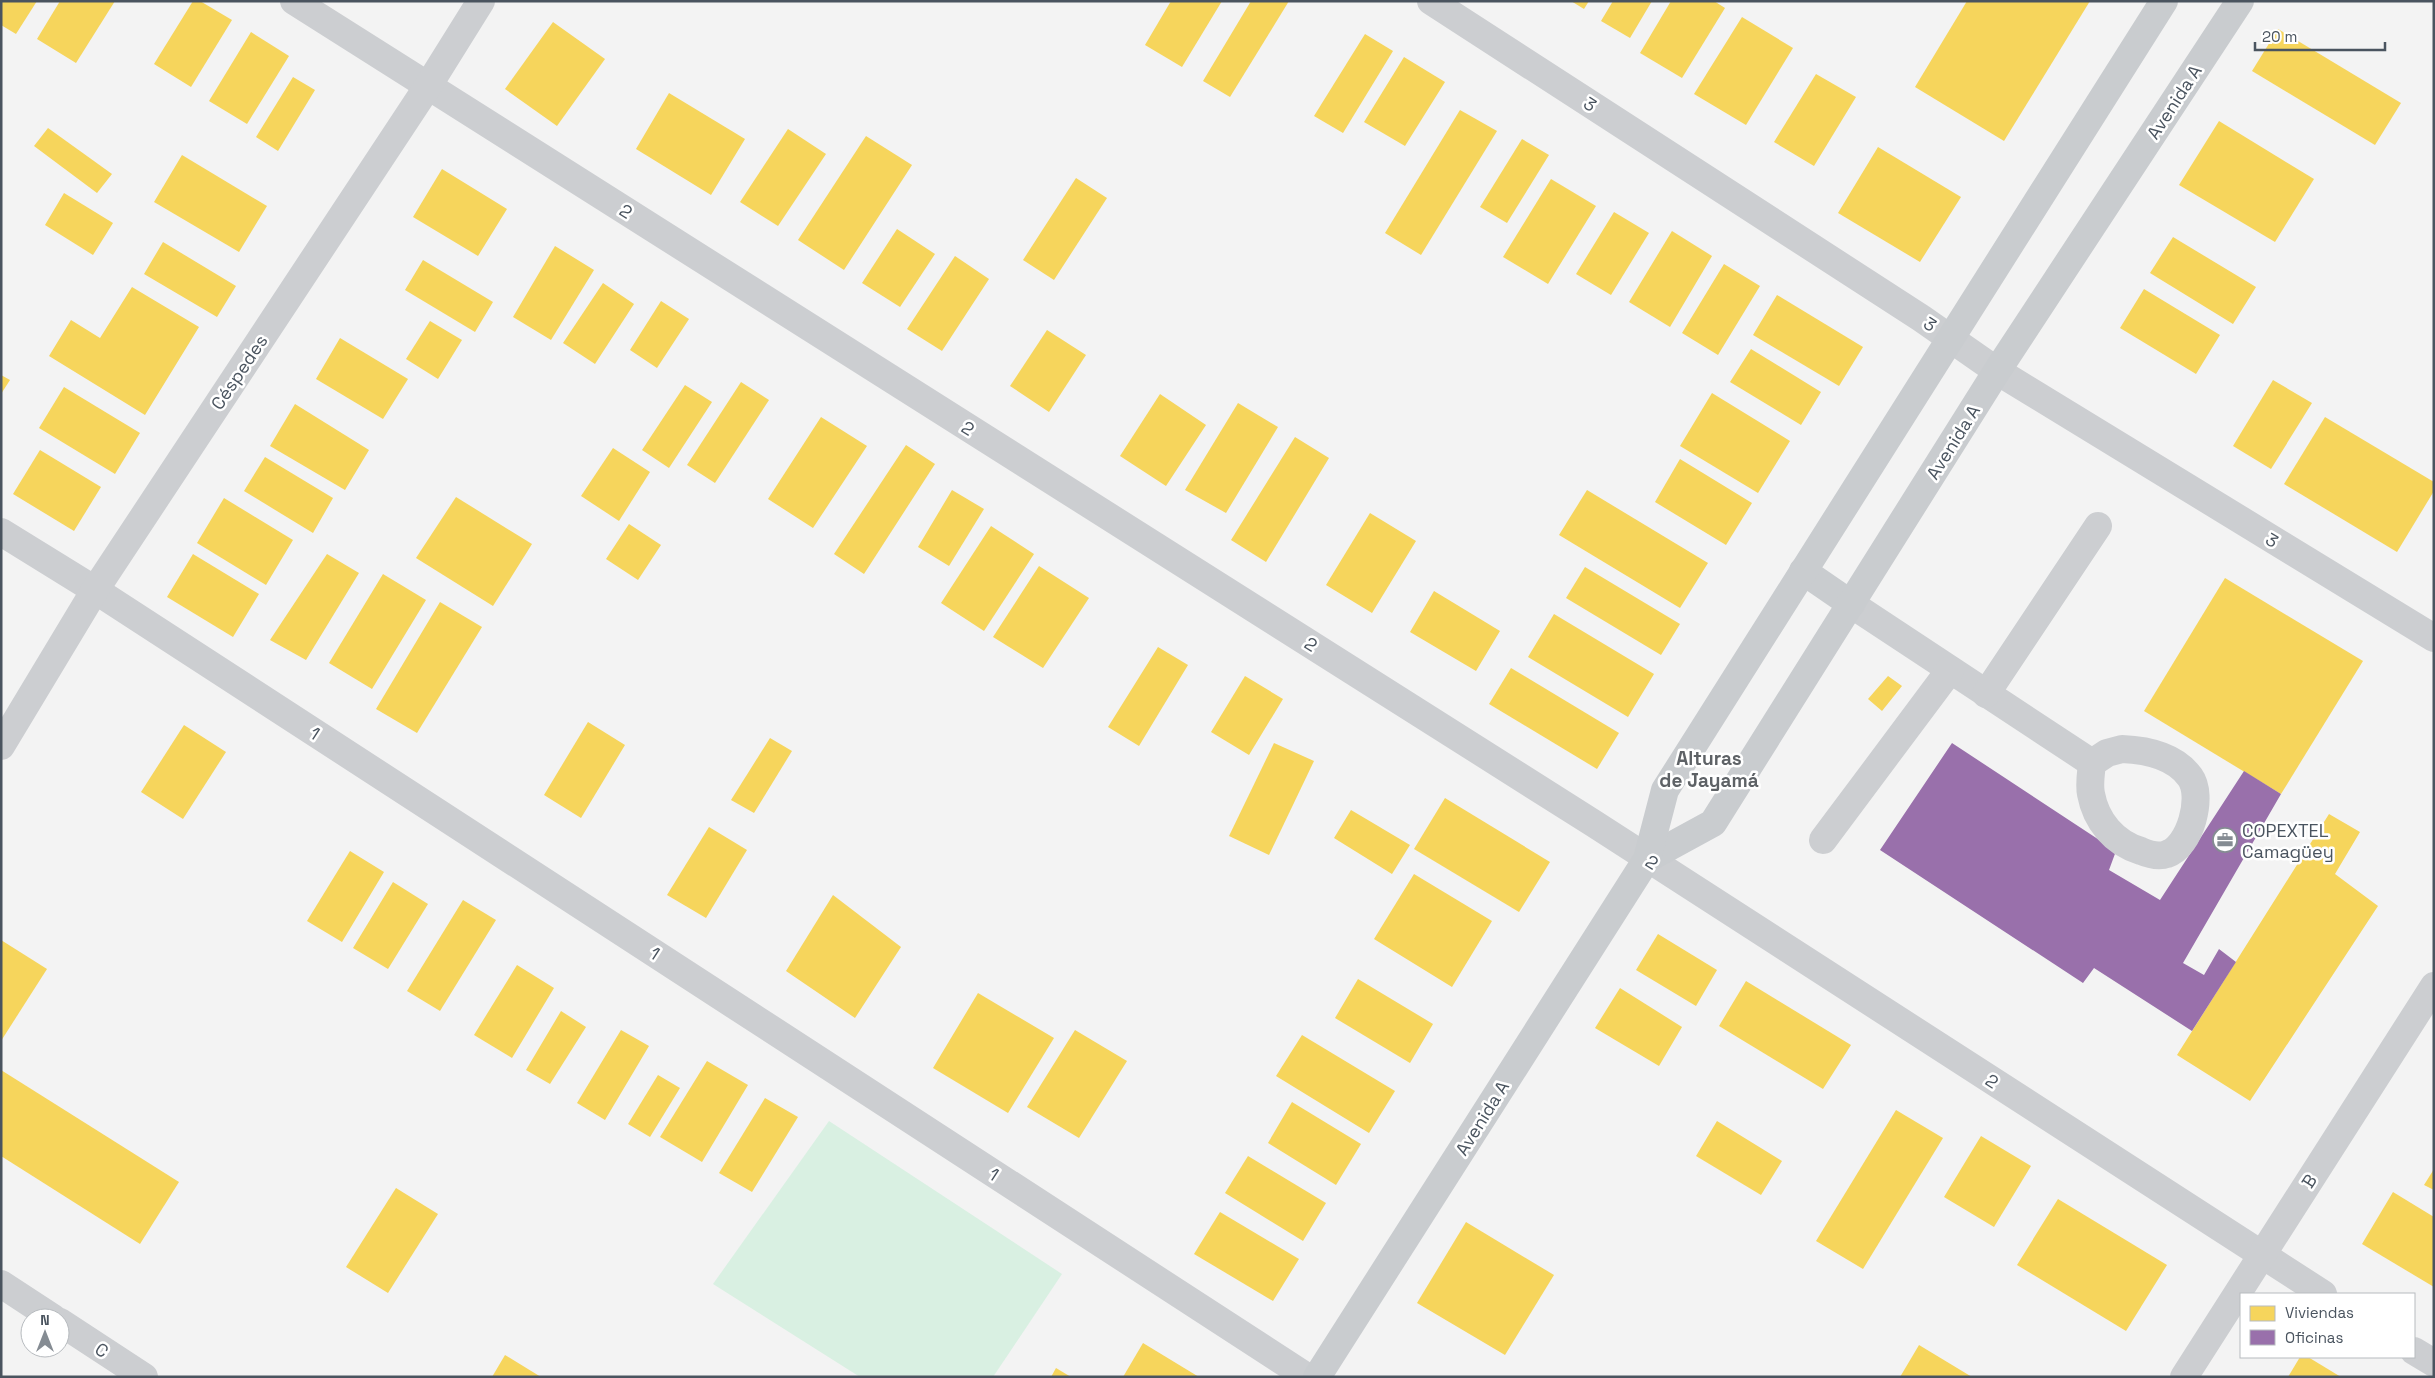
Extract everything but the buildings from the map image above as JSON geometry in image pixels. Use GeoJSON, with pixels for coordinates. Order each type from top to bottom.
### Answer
{"type":"FeatureCollection","features":[{"type":"Feature","properties":{"kind":"main road","name":"Avenida A"},"geometry":{"type":"LineString","coordinates":[[1317,1377],[1647,859],[1665,790],[2164,1]]}},
{"type":"Feature","properties":{"kind":"main road","name":"Avenida A"},"geometry":{"type":"LineString","coordinates":[[1647,859],[1713,823],[1997,371],[2240,1]]}},
{"type":"Feature","properties":{"kind":"main road"},"geometry":{"type":"LineString","coordinates":[[1802,571],[1851,604]]}},
{"type":"Feature","properties":{"kind":"street","name":"2"},"geometry":{"type":"LineString","coordinates":[[294,1],[1647,859],[2261,1256],[2321,1293]]}},
{"type":"Feature","properties":{"kind":"street","name":"Céspedes"},"geometry":{"type":"LineString","coordinates":[[1,746],[95,590],[428,86],[481,1]]}},
{"type":"Feature","properties":{"kind":"street","name":"3"},"geometry":{"type":"LineString","coordinates":[[1431,1],[1950,337],[1997,371],[2434,638]]}},
{"type":"Feature","properties":{"kind":"street"},"geometry":{"type":"LineString","coordinates":[[1986,694],[2098,526]]}},
{"type":"Feature","properties":{"kind":"street","name":"1"},"geometry":{"type":"LineString","coordinates":[[1,532],[95,590],[1307,1377]]}},
{"type":"Feature","properties":{"kind":"street"},"geometry":{"type":"LineString","coordinates":[[1851,604],[2092,764]]}},
{"type":"Feature","properties":{"kind":"street"},"geometry":{"type":"LineString","coordinates":[[1824,840],[1950,670]]}},
{"type":"Feature","properties":{"kind":"street","name":"B"},"geometry":{"type":"LineString","coordinates":[[2184,1377],[2434,986]]}},
{"type":"Feature","properties":{"kind":"street"},"geometry":{"type":"LineString","coordinates":[[1,1284],[38,1308]]}},
{"type":"Feature","properties":{"kind":"street","name":"C"},"geometry":{"type":"LineString","coordinates":[[70,1329],[144,1377]]}},
{"type":"Feature","properties":{"kind":"street"},"geometry":{"type":"LineString","coordinates":[[2415,1352],[2434,1363]]}},
{"type":"Feature","properties":{"kind":"green space"},"geometry":{"type":"Polygon","coordinates":[[[829,1121],[1062,1274],[993,1377],[860,1377],[713,1284],[829,1121]]]}},
{"type":"Feature","properties":{"kind":"place","name":"COPEXTEL Camagüey"},"geometry":{"type":"Point","coordinates":[2225,840]}},
{"type":"Feature","properties":{"kind":"district","name":"Alturas de Jayamá"},"geometry":{"type":"Point","coordinates":[1709,769]}}]}
